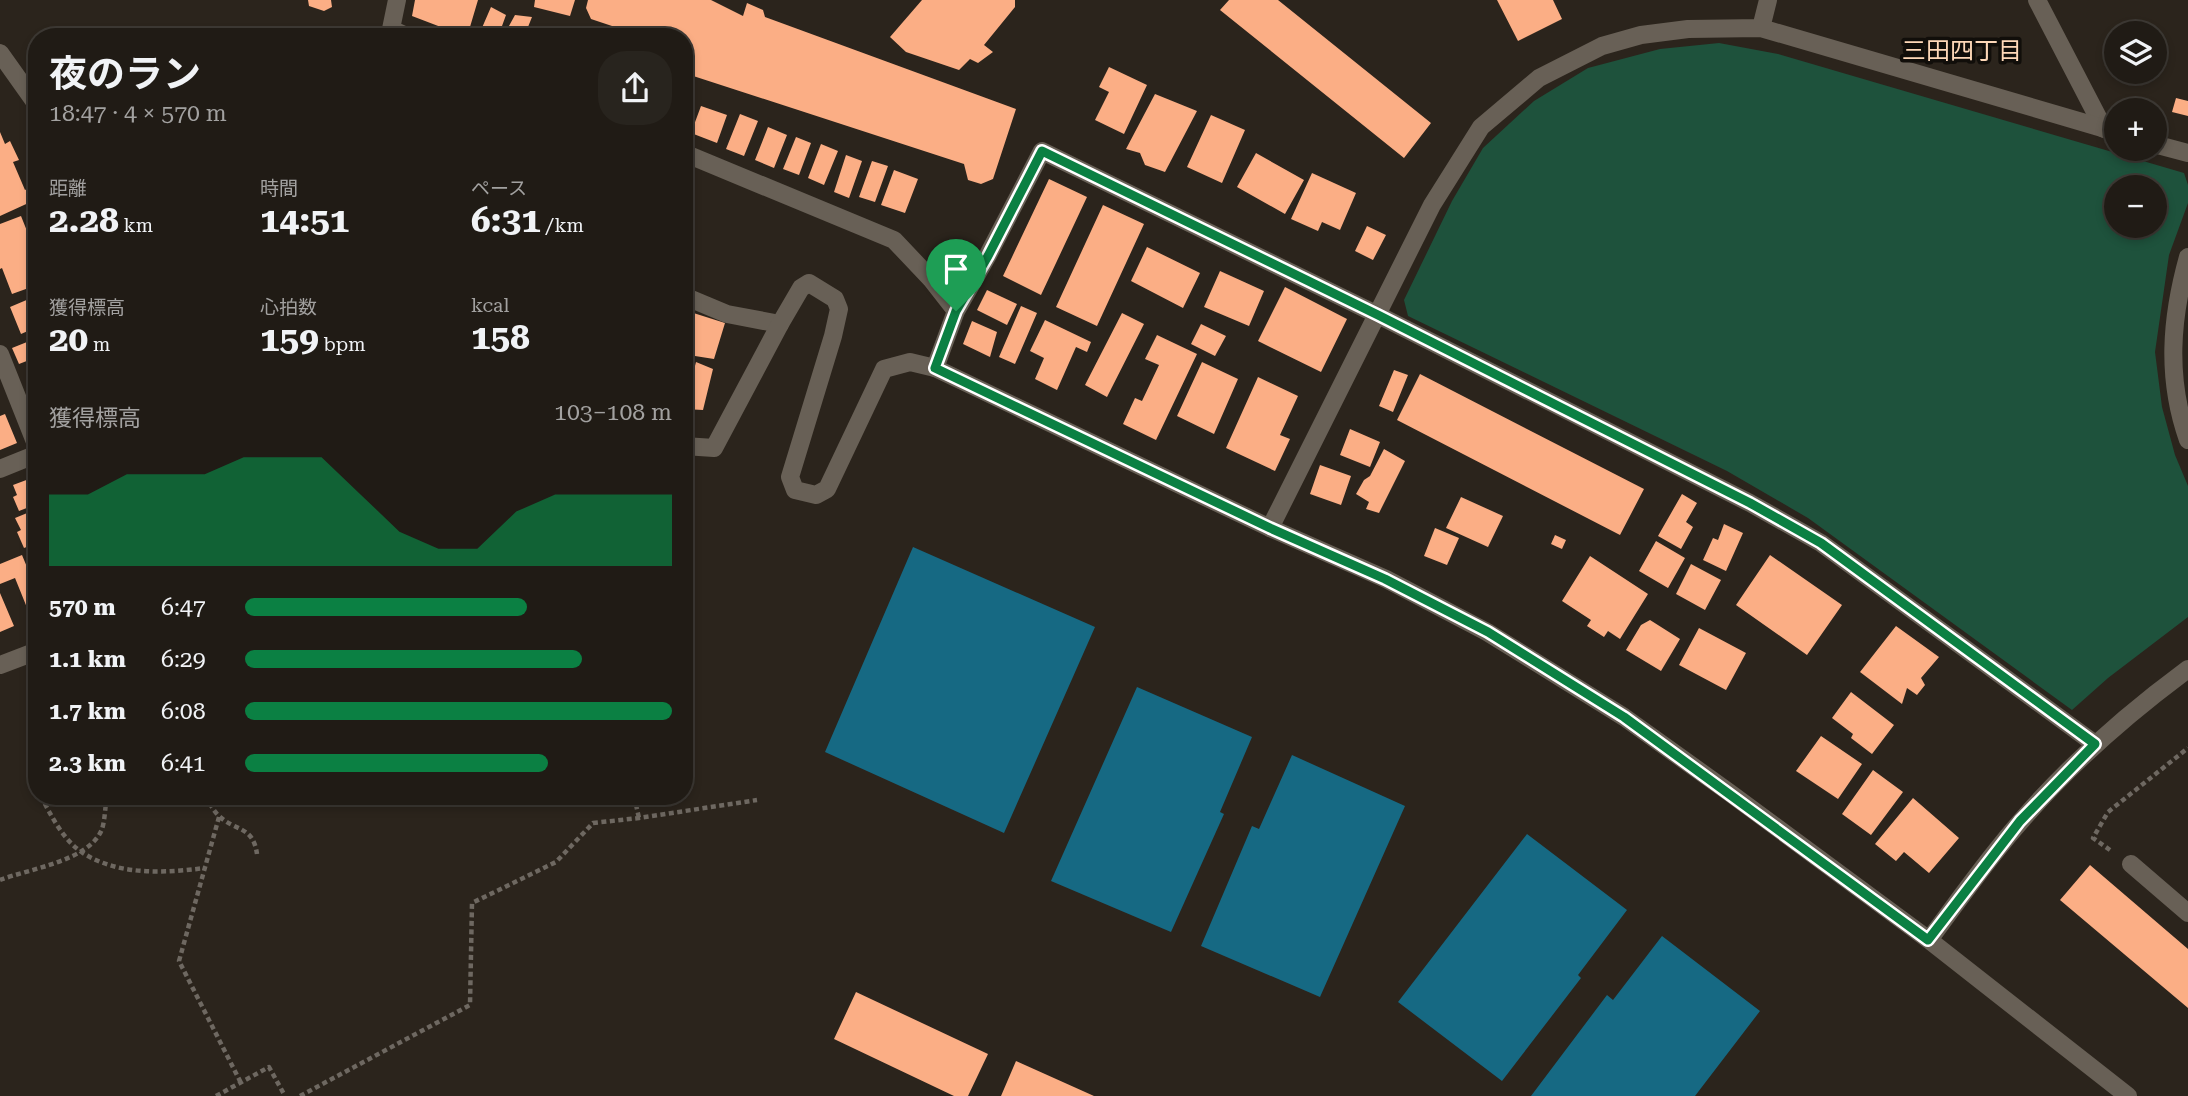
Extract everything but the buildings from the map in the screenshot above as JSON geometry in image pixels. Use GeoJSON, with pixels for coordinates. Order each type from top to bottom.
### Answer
{"type":"FeatureCollection","features":[{"type":"Feature","properties":{"kind":"street"},"geometry":{"type":"LineString","coordinates":[[391,28],[397,0]]}},
{"type":"Feature","properties":{"kind":"street"},"geometry":{"type":"LineString","coordinates":[[1761,28],[1768,0]]}},
{"type":"Feature","properties":{"kind":"street"},"geometry":{"type":"LineString","coordinates":[[2037,0],[2104,120]]}},
{"type":"Feature","properties":{"kind":"street"},"geometry":{"type":"LineString","coordinates":[[1270,528],[1432,205],[1481,127],[1539,78],[1602,46],[1641,35],[1688,29],[1761,28],[2104,129]]}},
{"type":"Feature","properties":{"kind":"street"},"geometry":{"type":"LineString","coordinates":[[0,53],[28,92]]}},
{"type":"Feature","properties":{"kind":"street"},"geometry":{"type":"LineString","coordinates":[[2167,147],[2188,153]]}},
{"type":"Feature","properties":{"kind":"street"},"geometry":{"type":"LineString","coordinates":[[935,368],[956,311],[988,256],[1042,151],[1378,315],[1750,503],[1821,543],[2095,744]]}},
{"type":"Feature","properties":{"kind":"street"},"geometry":{"type":"LineString","coordinates":[[693,157],[894,240],[931,278],[956,311]]}},
{"type":"Feature","properties":{"kind":"street"},"geometry":{"type":"LineString","coordinates":[[2188,257],[2178,292],[2172,339],[2175,386],[2188,440]]}},
{"type":"Feature","properties":{"kind":"street"},"geometry":{"type":"LineString","coordinates":[[693,447],[714,448],[780,324],[801,288],[809,283],[835,299],[839,309],[790,477],[795,490],[816,495],[827,489],[884,369],[910,362],[935,368],[1270,528],[1397,585],[1488,632],[1624,717],[1720,786],[1928,940],[2128,1096]]}},
{"type":"Feature","properties":{"kind":"street"},"geometry":{"type":"LineString","coordinates":[[693,300],[727,314],[780,324]]}},
{"type":"Feature","properties":{"kind":"street"},"geometry":{"type":"LineString","coordinates":[[0,354],[28,424]]}},
{"type":"Feature","properties":{"kind":"street"},"geometry":{"type":"LineString","coordinates":[[0,469],[28,458]]}},
{"type":"Feature","properties":{"kind":"street"},"geometry":{"type":"LineString","coordinates":[[0,665],[28,654]]}},
{"type":"Feature","properties":{"kind":"street"},"geometry":{"type":"LineString","coordinates":[[1928,940],[2020,821],[2095,744],[2136,708],[2188,669]]}},
{"type":"Feature","properties":{"kind":"street"},"geometry":{"type":"LineString","coordinates":[[2131,864],[2188,913]]}},
{"type":"Feature","properties":{"kind":"path"},"geometry":{"type":"LineString","coordinates":[[2131,864],[2093,838],[2108,812],[2188,748]]}},
{"type":"Feature","properties":{"kind":"path"},"geometry":{"type":"LineString","coordinates":[[300,1096],[471,1005],[472,903],[556,862],[593,822],[639,818],[758,800]]}},
{"type":"Feature","properties":{"kind":"path"},"geometry":{"type":"LineString","coordinates":[[47,805],[62,830],[82,852],[115,867],[164,873],[205,868]]}},
{"type":"Feature","properties":{"kind":"path"},"geometry":{"type":"LineString","coordinates":[[0,880],[82,852],[96,841],[102,829],[106,805]]}},
{"type":"Feature","properties":{"kind":"path"},"geometry":{"type":"LineString","coordinates":[[211,805],[219,817],[247,832],[255,842],[257,853]]}},
{"type":"Feature","properties":{"kind":"path"},"geometry":{"type":"LineString","coordinates":[[636,805],[639,818]]}},
{"type":"Feature","properties":{"kind":"path"},"geometry":{"type":"LineString","coordinates":[[219,817],[179,961],[241,1083]]}},
{"type":"Feature","properties":{"kind":"path"},"geometry":{"type":"LineString","coordinates":[[216,1096],[269,1067],[285,1096]]}},
{"type":"Feature","properties":{"kind":"green space"},"geometry":{"type":"Polygon","coordinates":[[[1719,43],[1778,54],[2104,150],[2104,161],[2143,161],[2184,173],[2188,185],[2188,203],[2169,255],[2155,352],[2162,407],[2175,455],[2188,486],[2188,617],[2108,678],[2072,710],[1808,518],[1727,471],[1408,316],[1404,300],[1452,201],[1483,148],[1534,101],[1588,68],[1660,49],[1719,43]]]}},
{"type":"Feature","properties":{"kind":"water"},"geometry":{"type":"Polygon","coordinates":[[[913,547],[1095,627],[1004,833],[825,752],[913,547]]]}},
{"type":"Feature","properties":{"kind":"water"},"geometry":{"type":"Polygon","coordinates":[[[1137,687],[1252,737],[1220,812],[1224,814],[1171,932],[1051,881],[1137,687]]]}},
{"type":"Feature","properties":{"kind":"water"},"geometry":{"type":"Polygon","coordinates":[[[1292,755],[1405,806],[1320,997],[1201,946],[1252,826],[1259,829],[1292,755]]]}},
{"type":"Feature","properties":{"kind":"water"},"geometry":{"type":"Polygon","coordinates":[[[1527,834],[1627,910],[1578,975],[1581,978],[1502,1081],[1398,1002],[1527,834]]]}},
{"type":"Feature","properties":{"kind":"water"},"geometry":{"type":"Polygon","coordinates":[[[1662,936],[1760,1011],[1695,1096],[1531,1096],[1607,995],[1613,1000],[1662,936]]]}},
{"type":"Feature","properties":{"kind":"district","name":"三田四丁目"},"geometry":{"type":"Point","coordinates":[1962,51]}},
{"type":"Feature","properties":{"kind":"route"},"geometry":{"type":"LineString","coordinates":[[1042,151],[1378,315],[1750,503],[1821,543],[2095,744],[2020,821],[1928,940],[1624,717],[1488,632],[1385,579],[1270,528],[935,368],[956,311],[988,256],[1042,151]]}}]}
